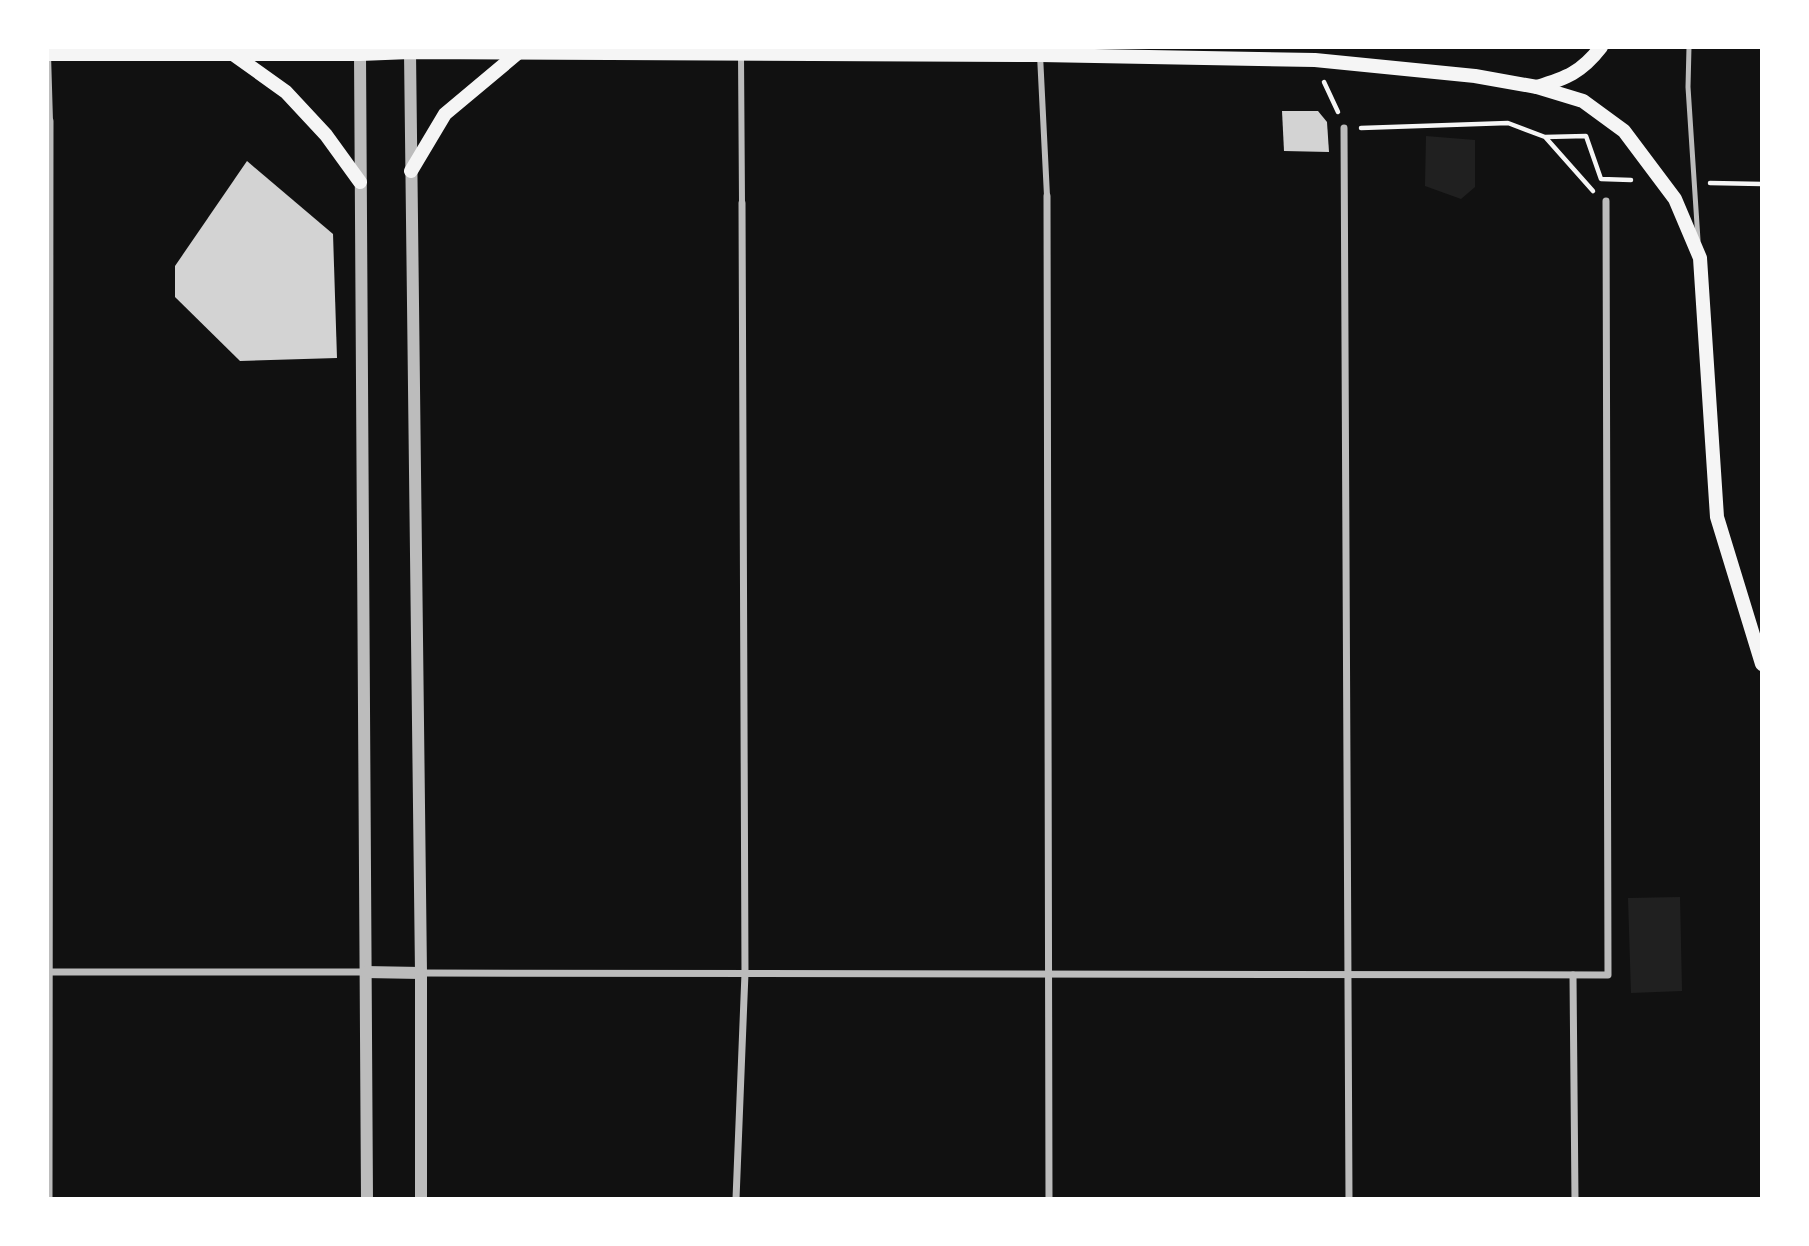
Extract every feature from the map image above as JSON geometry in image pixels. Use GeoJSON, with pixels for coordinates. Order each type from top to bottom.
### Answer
{"type":"FeatureCollection","features":[{"type":"Feature","properties":{"kind":"main road"},"geometry":{"type":"LineString","coordinates":[[1537,87],[1570,76],[1601,47]]}},
{"type":"Feature","properties":{"kind":"main road"},"geometry":{"type":"LineString","coordinates":[[48,54],[233,54],[409,49],[1315,60],[1475,76],[1537,87],[1583,102],[1624,131],[1675,199],[1700,258],[1717,517],[1762,664]]}},
{"type":"Feature","properties":{"kind":"main road"},"geometry":{"type":"LineString","coordinates":[[411,171],[445,114],[519,52]]}},
{"type":"Feature","properties":{"kind":"main road"},"geometry":{"type":"LineString","coordinates":[[233,54],[286,92],[326,135],[360,182]]}},
{"type":"Feature","properties":{"kind":"street"},"geometry":{"type":"LineString","coordinates":[[409,49],[421,973],[421,1199]]}},
{"type":"Feature","properties":{"kind":"street"},"geometry":{"type":"LineString","coordinates":[[362,51],[360,182],[366,1199]]}},
{"type":"Feature","properties":{"kind":"street"},"geometry":{"type":"LineString","coordinates":[[48,54],[49,1199]]}},
{"type":"Feature","properties":{"kind":"street"},"geometry":{"type":"LineString","coordinates":[[736,1199],[745,973],[741,54]]}},
{"type":"Feature","properties":{"kind":"street"},"geometry":{"type":"LineString","coordinates":[[1040,55],[1047,196],[1049,1199]]}},
{"type":"Feature","properties":{"kind":"street"},"geometry":{"type":"LineString","coordinates":[[1345,128],[1349,1199]]}},
{"type":"Feature","properties":{"kind":"street"},"geometry":{"type":"LineString","coordinates":[[48,972],[1608,975],[1606,201]]}},
{"type":"Feature","properties":{"kind":"street"},"geometry":{"type":"LineString","coordinates":[[1573,975],[1575,1199]]}},
{"type":"Feature","properties":{"kind":"lane"},"geometry":{"type":"LineString","coordinates":[[1689,47],[1688,87],[1700,258]]}},
{"type":"Feature","properties":{"kind":"path"},"geometry":{"type":"LineString","coordinates":[[1315,60],[1345,128],[1508,124],[1545,137],[1586,136],[1601,178]]}},
{"type":"Feature","properties":{"kind":"path"},"geometry":{"type":"LineString","coordinates":[[1545,137],[1586,186],[1606,201]]}},
{"type":"Feature","properties":{"kind":"shaded area"},"geometry":{"type":"Polygon","coordinates":[[[1426,136],[1475,140],[1475,187],[1461,199],[1425,186],[1426,136]]]}},
{"type":"Feature","properties":{"kind":"shaded area"},"geometry":{"type":"Polygon","coordinates":[[[1680,897],[1682,991],[1631,993],[1628,898],[1680,897]]]}},
{"type":"Feature","properties":{"kind":"building"},"geometry":{"type":"Polygon","coordinates":[[[1282,111],[1318,111],[1327,122],[1329,152],[1284,151],[1282,111]]]}},
{"type":"Feature","properties":{"kind":"building"},"geometry":{"type":"Polygon","coordinates":[[[247,161],[333,234],[337,358],[240,361],[175,297],[175,266],[247,161]]]}}]}
